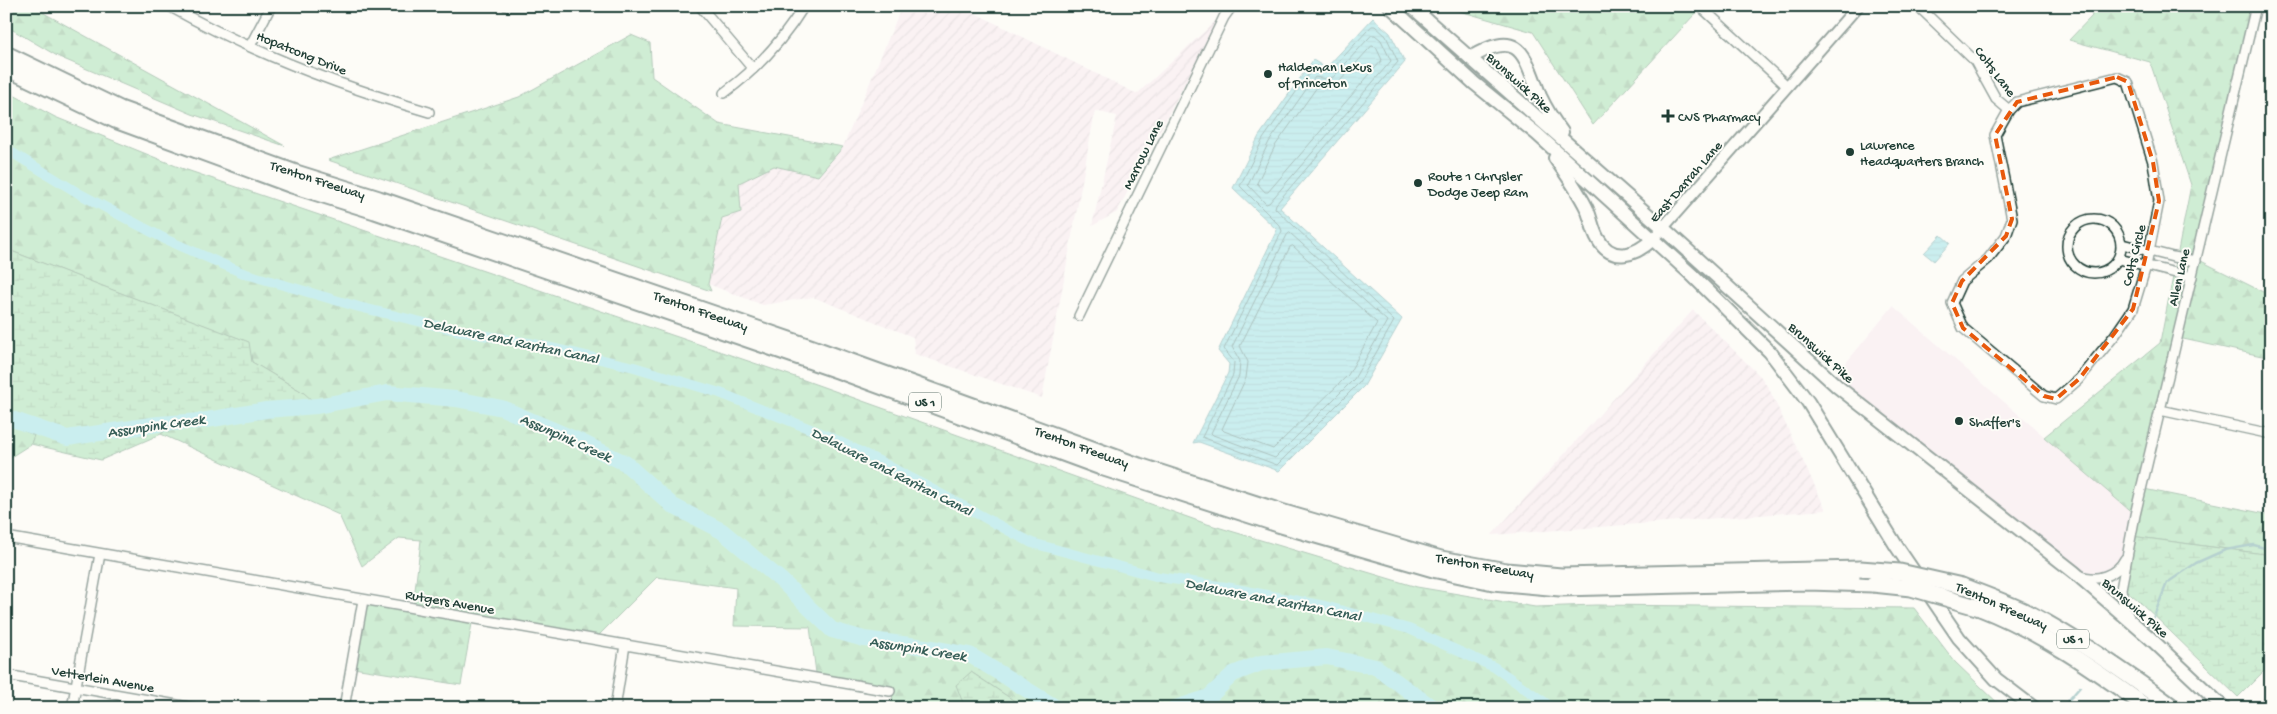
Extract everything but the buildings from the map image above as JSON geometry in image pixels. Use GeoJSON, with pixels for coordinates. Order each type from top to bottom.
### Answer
{"type":"FeatureCollection","features":[{"type":"Feature","properties":{"kind":"highway","name":"Trenton Freeway"},"geometry":{"type":"LineString","coordinates":[[6,54],[120,109],[296,173],[379,199],[810,347],[1139,466],[1281,512],[1441,559],[1506,571],[1562,576],[1860,569],[1900,572],[1962,586],[2028,613],[2069,636],[2130,675],[2174,708]]}},
{"type":"Feature","properties":{"kind":"highway","name":"Trenton Freeway"},"geometry":{"type":"LineString","coordinates":[[6,68],[115,120],[292,185],[375,211],[837,370],[1130,476],[1278,524],[1437,570],[1493,582],[1560,588],[1808,582],[1873,584],[1911,588],[1980,608],[2010,620],[2061,648],[2148,708]]}},
{"type":"Feature","properties":{"kind":"main road","name":"Brunswick Pike"},"geometry":{"type":"LineString","coordinates":[[1390,6],[1474,83],[1537,134],[1653,239],[1746,326],[1770,352],[1808,402],[1897,547],[1959,638],[1996,679],[2034,708]]}},
{"type":"Feature","properties":{"kind":"main road","name":"Brunswick Pike"},"geometry":{"type":"LineString","coordinates":[[1411,6],[1852,399],[2074,572],[2150,638],[2224,708]]}},
{"type":"Feature","properties":{"kind":"main road"},"geometry":{"type":"LineString","coordinates":[[1470,58],[1494,45],[1512,47],[1519,51],[1529,64],[1540,94],[1554,121],[1590,164]]}},
{"type":"Feature","properties":{"kind":"main road"},"geometry":{"type":"LineString","coordinates":[[1537,134],[1578,193],[1595,234],[1603,247],[1618,254],[1626,255],[1641,250],[1653,239]]}},
{"type":"Feature","properties":{"kind":"street","name":"Hopatcong Drive"},"geometry":{"type":"LineString","coordinates":[[168,6],[250,46],[316,75],[429,112]]}},
{"type":"Feature","properties":{"kind":"street"},"geometry":{"type":"LineString","coordinates":[[250,46],[271,6]]}},
{"type":"Feature","properties":{"kind":"street"},"geometry":{"type":"LineString","coordinates":[[507,6],[557,6]]}},
{"type":"Feature","properties":{"kind":"street"},"geometry":{"type":"LineString","coordinates":[[700,6],[753,69]]}},
{"type":"Feature","properties":{"kind":"street"},"geometry":{"type":"LineString","coordinates":[[724,93],[753,69],[778,42],[804,6]]}},
{"type":"Feature","properties":{"kind":"street","name":"Marrow Lane"},"geometry":{"type":"LineString","coordinates":[[1079,316],[1224,17],[1232,6]]}},
{"type":"Feature","properties":{"kind":"street"},"geometry":{"type":"LineString","coordinates":[[1700,6],[1787,86]]}},
{"type":"Feature","properties":{"kind":"street","name":"East Darrah Lane"},"geometry":{"type":"LineString","coordinates":[[1653,239],[1858,6]]}},
{"type":"Feature","properties":{"kind":"street","name":"Colts Lane"},"geometry":{"type":"LineString","coordinates":[[1918,6],[1975,61],[1996,98],[2009,110]]}},
{"type":"Feature","properties":{"kind":"street","name":"Allen Lane"},"geometry":{"type":"LineString","coordinates":[[2134,624],[2121,596],[2128,554],[2160,410],[2256,6]]}},
{"type":"Feature","properties":{"kind":"street","name":"Colts Circle"},"geometry":{"type":"LineString","coordinates":[[2117,77],[2128,82],[2153,162],[2159,201],[2150,250],[2133,309],[2079,379],[2056,399],[2044,396],[1963,328],[1952,303],[1962,281],[1988,259],[2006,236],[2012,220],[1995,135],[2009,110],[2017,102],[2117,77]]}},
{"type":"Feature","properties":{"kind":"street"},"geometry":{"type":"LineString","coordinates":[[2089,219],[2098,219],[2114,226],[2119,233],[2122,244],[2119,259],[2113,267],[2105,272],[2096,274],[2078,268],[2068,253],[2067,243],[2074,227],[2089,219]]}},
{"type":"Feature","properties":{"kind":"street"},"geometry":{"type":"LineString","coordinates":[[2122,244],[2196,261]]}},
{"type":"Feature","properties":{"kind":"street"},"geometry":{"type":"LineString","coordinates":[[2119,259],[2192,277]]}},
{"type":"Feature","properties":{"kind":"street"},"geometry":{"type":"LineString","coordinates":[[2160,410],[2271,434]]}},
{"type":"Feature","properties":{"kind":"street","name":"Rutgers Avenue"},"geometry":{"type":"LineString","coordinates":[[6,537],[890,691]]}},
{"type":"Feature","properties":{"kind":"street"},"geometry":{"type":"LineString","coordinates":[[72,708],[100,554]]}},
{"type":"Feature","properties":{"kind":"street","name":"Allen Lane"},"geometry":{"type":"LineString","coordinates":[[2074,572],[2092,578],[2109,575],[2123,563],[2128,554]]}},
{"type":"Feature","properties":{"kind":"street"},"geometry":{"type":"LineString","coordinates":[[344,708],[363,600]]}},
{"type":"Feature","properties":{"kind":"street"},"geometry":{"type":"LineString","coordinates":[[615,708],[625,645]]}},
{"type":"Feature","properties":{"kind":"street","name":"Vetterlein Avenue"},"geometry":{"type":"LineString","coordinates":[[6,674],[194,708]]}},
{"type":"Feature","properties":{"kind":"highlighted area"},"geometry":{"type":"Polygon","coordinates":[[[2117,77],[2128,82],[2153,162],[2159,201],[2133,309],[2079,379],[2056,399],[2044,396],[1963,328],[1952,303],[1962,281],[2006,236],[2012,219],[1995,135],[2017,102],[2117,77]]]}},
{"type":"Feature","properties":{"kind":"shaded area"},"geometry":{"type":"Polygon","coordinates":[[[902,6],[961,6],[1137,94],[1219,18],[1117,212],[1092,226],[1117,116],[1095,111],[1042,398],[915,354],[913,337],[813,297],[763,305],[708,284],[722,218],[741,212],[739,183],[774,166],[818,175],[843,147],[902,6]]]}},
{"type":"Feature","properties":{"kind":"shaded area"},"geometry":{"type":"Polygon","coordinates":[[[1893,306],[2135,515],[2128,554],[2117,570],[2083,576],[1831,381],[1893,306]]]}},
{"type":"Feature","properties":{"kind":"shaded area"},"geometry":{"type":"Polygon","coordinates":[[[1693,310],[1761,377],[1769,389],[1826,510],[1492,535],[1693,310]]]}},
{"type":"Feature","properties":{"kind":"green space"},"geometry":{"type":"Polygon","coordinates":[[[6,6],[31,6],[285,146],[192,114],[59,57],[6,26],[6,6]]]}},
{"type":"Feature","properties":{"kind":"green space"},"geometry":{"type":"Polygon","coordinates":[[[1459,6],[1706,6],[1694,15],[1593,125],[1533,32],[1456,10],[1459,6]]]}},
{"type":"Feature","properties":{"kind":"green space"},"geometry":{"type":"Polygon","coordinates":[[[2089,6],[2252,6],[2193,257],[2271,296],[2271,358],[2174,337],[2139,488],[2271,515],[2271,555],[2131,536],[2135,515],[2044,437],[2160,343],[2191,185],[2150,62],[2069,40],[2092,16],[2089,6]]]}},
{"type":"Feature","properties":{"kind":"green space"},"geometry":{"type":"Polygon","coordinates":[[[631,35],[650,43],[652,77],[719,124],[843,147],[818,176],[774,166],[739,183],[741,212],[722,218],[708,284],[711,291],[328,160],[519,97],[631,35]]]}},
{"type":"Feature","properties":{"kind":"green space"},"geometry":{"type":"Polygon","coordinates":[[[6,91],[55,117],[181,168],[801,379],[1204,523],[1417,587],[1535,607],[1596,605],[1914,608],[1955,662],[2003,708],[1025,708],[971,672],[957,685],[965,708],[891,708],[893,693],[816,673],[810,627],[734,626],[736,588],[657,577],[595,639],[473,618],[461,685],[347,667],[358,598],[413,607],[421,540],[399,538],[362,566],[339,515],[161,434],[182,418],[219,411],[258,419],[304,393],[252,362],[248,342],[6,249],[6,91]]]}},
{"type":"Feature","properties":{"kind":"green space"},"geometry":{"type":"Polygon","coordinates":[[[6,249],[249,342],[252,362],[304,393],[321,408],[258,419],[219,411],[182,418],[161,434],[101,460],[31,444],[34,435],[6,423],[6,249]]]}},
{"type":"Feature","properties":{"kind":"green space"},"geometry":{"type":"Polygon","coordinates":[[[6,423],[34,435],[31,444],[6,460],[6,423]]]}},
{"type":"Feature","properties":{"kind":"green space"},"geometry":{"type":"Polygon","coordinates":[[[2131,536],[2271,555],[2271,664],[2238,697],[2137,599],[2118,584],[2131,536]]]}},
{"type":"Feature","properties":{"kind":"green space"},"geometry":{"type":"Polygon","coordinates":[[[971,672],[1025,708],[965,708],[956,685],[971,672]]]}},
{"type":"Feature","properties":{"kind":"water"},"geometry":{"type":"Polygon","coordinates":[[[1373,18],[1390,33],[1405,62],[1280,208],[1402,319],[1364,386],[1279,471],[1199,442],[1193,443],[1228,373],[1229,364],[1218,351],[1277,230],[1233,188],[1259,136],[1313,60],[1326,68],[1373,18]]]}},
{"type":"Feature","properties":{"kind":"water"},"geometry":{"type":"Polygon","coordinates":[[[1941,235],[1950,243],[1934,261],[1924,253],[1941,235]]]}},
{"type":"Feature","properties":{"kind":"waterway","name":"Delaware and Raritan Canal"},"geometry":{"type":"LineString","coordinates":[[6,149],[80,194],[167,240],[243,273],[359,307],[459,331],[535,344],[634,367],[720,393],[828,436],[881,462],[1032,543],[1159,577],[1226,587],[1325,606],[1409,629],[1494,667],[1553,708]]}},
{"type":"Feature","properties":{"kind":"waterway","name":"Assunpink Creek"},"geometry":{"type":"LineString","coordinates":[[6,417],[67,438],[158,424],[201,421],[266,410],[317,406],[387,393],[456,399],[502,408],[625,463],[673,506],[722,531],[782,581],[832,630],[864,639],[970,655],[1057,708]]}},
{"type":"Feature","properties":{"kind":"waterway"},"geometry":{"type":"LineString","coordinates":[[2144,629],[2152,621],[2167,583],[2196,563],[2225,550],[2254,545],[2271,550]]}},
{"type":"Feature","properties":{"kind":"waterway","name":"Assunpink Creek"},"geometry":{"type":"LineString","coordinates":[[1175,708],[1209,697],[1233,674],[1261,663],[1327,657],[1376,667],[1433,708]]}},
{"type":"Feature","properties":{"kind":"waterway"},"geometry":{"type":"LineString","coordinates":[[2062,708],[2080,687]]}},
{"type":"Feature","properties":{"kind":"place","name":"Haldeman Lexus of Princeton"},"geometry":{"type":"Point","coordinates":[1268,74]}},
{"type":"Feature","properties":{"kind":"place","name":"CVS Pharmacy"},"geometry":{"type":"Point","coordinates":[1668,116]}},
{"type":"Feature","properties":{"kind":"place","name":"Lawrence Headquarters Branch"},"geometry":{"type":"Point","coordinates":[1850,152]}},
{"type":"Feature","properties":{"kind":"place","name":"Route 1 Chrysler Dodge Jeep Ram"},"geometry":{"type":"Point","coordinates":[1418,183]}},
{"type":"Feature","properties":{"kind":"place","name":"Shaffer's"},"geometry":{"type":"Point","coordinates":[1959,421]}}]}
